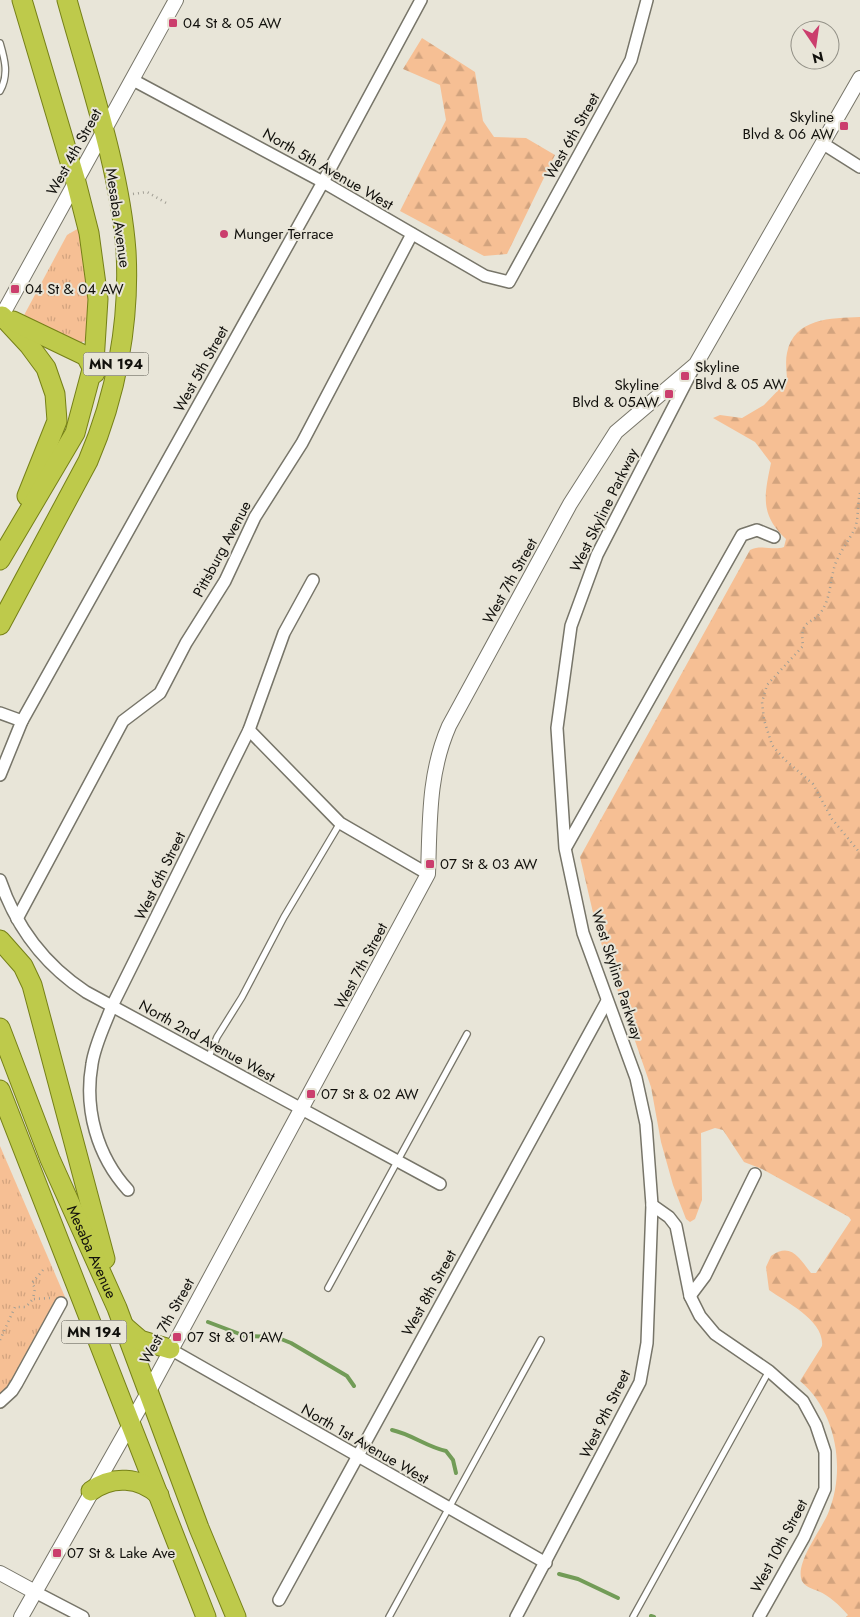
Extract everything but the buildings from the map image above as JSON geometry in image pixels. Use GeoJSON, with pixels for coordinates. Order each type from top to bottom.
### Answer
{"type":"FeatureCollection","features":[{"type":"Feature","properties":{"kind":"highway","name":"Mesaba Avenue"},"geometry":{"type":"LineString","coordinates":[[1,558],[75,433],[93,367],[98,299],[89,233],[76,182],[22,0]]}},
{"type":"Feature","properties":{"kind":"highway","name":"Mesaba Avenue"},"geometry":{"type":"LineString","coordinates":[[0,625],[88,462],[99,435],[109,407],[127,303],[126,250],[104,132],[68,0]]}},
{"type":"Feature","properties":{"kind":"highway"},"geometry":{"type":"LineString","coordinates":[[1,317],[86,356],[98,379],[103,409],[99,435]]}},
{"type":"Feature","properties":{"kind":"highway"},"geometry":{"type":"LineString","coordinates":[[1,317],[29,345],[46,368],[55,394],[57,421],[1,558]]}},
{"type":"Feature","properties":{"kind":"highway"},"geometry":{"type":"LineString","coordinates":[[0,940],[23,966],[39,1007],[118,1308]]}},
{"type":"Feature","properties":{"kind":"highway","name":"Mesaba Avenue"},"geometry":{"type":"LineString","coordinates":[[0,1028],[50,1159],[118,1308],[199,1528],[236,1617]]}},
{"type":"Feature","properties":{"kind":"highway","name":"Mesaba Avenue"},"geometry":{"type":"LineString","coordinates":[[0,1090],[206,1617]]}},
{"type":"Feature","properties":{"kind":"highway"},"geometry":{"type":"LineString","coordinates":[[125,1327],[140,1340],[170,1349]]}},
{"type":"Feature","properties":{"kind":"highway"},"geometry":{"type":"LineString","coordinates":[[91,1491],[107,1483],[126,1480],[144,1484],[159,1495]]}},
{"type":"Feature","properties":{"kind":"street","name":"West 4th Street"},"geometry":{"type":"LineString","coordinates":[[1,317],[176,0]]}},
{"type":"Feature","properties":{"kind":"street","name":"West 5th Street"},"geometry":{"type":"LineString","coordinates":[[0,775],[22,721],[323,182],[421,0]]}},
{"type":"Feature","properties":{"kind":"street","name":"West 6th Street"},"geometry":{"type":"LineString","coordinates":[[509,282],[631,60],[647,0]]}},
{"type":"Feature","properties":{"kind":"street","name":"West Skyline Parkway"},"geometry":{"type":"LineString","coordinates":[[652,1205],[646,1124],[636,1078],[583,933],[565,848],[557,728],[571,626],[597,555],[696,364],[860,78]]}},
{"type":"Feature","properties":{"kind":"street","name":"North 5th Avenue West"},"geometry":{"type":"LineString","coordinates":[[133,80],[323,182],[485,276],[509,282]]}},
{"type":"Feature","properties":{"kind":"street"},"geometry":{"type":"LineString","coordinates":[[822,143],[860,167]]}},
{"type":"Feature","properties":{"kind":"street","name":"Pittsburg Avenue"},"geometry":{"type":"LineString","coordinates":[[17,919],[123,720],[160,693],[186,643],[225,581],[255,517],[302,443],[412,234]]}},
{"type":"Feature","properties":{"kind":"street","name":"West 7th Street"},"geometry":{"type":"LineString","coordinates":[[21,1617],[149,1390],[428,874],[432,777],[440,745],[449,726],[570,504],[616,432],[696,364]]}},
{"type":"Feature","properties":{"kind":"street"},"geometry":{"type":"LineString","coordinates":[[565,848],[742,535],[757,530],[774,537]]}},
{"type":"Feature","properties":{"kind":"street","name":"West 6th Street"},"geometry":{"type":"LineString","coordinates":[[128,1190],[120,1181],[99,1144],[93,1124],[89,1092],[92,1064],[112,1006],[249,730],[284,633],[313,580]]}},
{"type":"Feature","properties":{"kind":"street"},"geometry":{"type":"LineString","coordinates":[[0,713],[22,721]]}},
{"type":"Feature","properties":{"kind":"street"},"geometry":{"type":"LineString","coordinates":[[249,730],[340,824],[428,874]]}},
{"type":"Feature","properties":{"kind":"street","name":"North 2nd Avenue West"},"geometry":{"type":"LineString","coordinates":[[0,880],[17,919],[51,966],[86,992],[398,1163],[440,1184]]}},
{"type":"Feature","properties":{"kind":"street","name":"West 8th Street"},"geometry":{"type":"LineString","coordinates":[[279,1600],[607,1001]]}},
{"type":"Feature","properties":{"kind":"street"},"geometry":{"type":"LineString","coordinates":[[690,1296],[705,1276],[755,1174]]}},
{"type":"Feature","properties":{"kind":"street"},"geometry":{"type":"LineString","coordinates":[[652,1205],[669,1217],[676,1226],[690,1296],[700,1316],[715,1334],[768,1371]]}},
{"type":"Feature","properties":{"kind":"street","name":"West 9th Street"},"geometry":{"type":"LineString","coordinates":[[516,1617],[640,1382],[647,1343],[652,1205]]}},
{"type":"Feature","properties":{"kind":"street"},"geometry":{"type":"LineString","coordinates":[[0,1402],[17,1383],[61,1303]]}},
{"type":"Feature","properties":{"kind":"street","name":"North 1st Avenue West"},"geometry":{"type":"LineString","coordinates":[[170,1349],[546,1563]]}},
{"type":"Feature","properties":{"kind":"street","name":"West 10th Street"},"geometry":{"type":"LineString","coordinates":[[759,1617],[804,1537],[825,1489],[825,1452],[816,1425],[803,1401],[768,1371]]}},
{"type":"Feature","properties":{"kind":"street"},"geometry":{"type":"LineString","coordinates":[[0,1573],[83,1617]]}},
{"type":"Feature","properties":{"kind":"lane"},"geometry":{"type":"LineString","coordinates":[[0,43],[5,60],[6,78],[0,91]]}},
{"type":"Feature","properties":{"kind":"lane"},"geometry":{"type":"LineString","coordinates":[[208,1059],[217,1037],[242,997],[284,918],[340,824]]}},
{"type":"Feature","properties":{"kind":"lane"},"geometry":{"type":"LineString","coordinates":[[328,1288],[467,1034]]}},
{"type":"Feature","properties":{"kind":"lane"},"geometry":{"type":"LineString","coordinates":[[389,1617],[540,1340]]}},
{"type":"Feature","properties":{"kind":"lane"},"geometry":{"type":"LineString","coordinates":[[633,1617],[768,1371]]}},
{"type":"Feature","properties":{"kind":"path"},"geometry":{"type":"LineString","coordinates":[[127,194],[147,192],[168,204]]}},
{"type":"Feature","properties":{"kind":"path"},"geometry":{"type":"LineString","coordinates":[[860,493],[854,528],[837,560],[828,587],[827,600],[819,616],[806,623],[801,631],[803,646],[767,685],[762,702],[764,720],[772,745],[813,784],[832,819],[860,853]]}},
{"type":"Feature","properties":{"kind":"path"},"geometry":{"type":"LineString","coordinates":[[0,1340],[15,1307],[26,1307],[33,1300],[35,1288],[32,1283],[43,1270]]}},
{"type":"Feature","properties":{"kind":"path"},"geometry":{"type":"LineString","coordinates":[[33,1300],[51,1298],[61,1303]]}},
{"type":"Feature","properties":{"kind":"green space"},"geometry":{"type":"Polygon","coordinates":[[[422,38],[475,72],[483,121],[494,137],[526,138],[555,155],[507,254],[484,256],[400,211],[446,120],[440,85],[403,69],[422,38]]]}},
{"type":"Feature","properties":{"kind":"green space"},"geometry":{"type":"Polygon","coordinates":[[[79,228],[86,271],[88,312],[86,341],[74,344],[22,319],[67,235],[79,228]]]}},
{"type":"Feature","properties":{"kind":"green space"},"geometry":{"type":"Polygon","coordinates":[[[860,317],[860,1617],[846,1617],[848,1615],[838,1604],[822,1593],[805,1585],[801,1574],[805,1555],[829,1511],[837,1477],[837,1459],[829,1424],[822,1408],[812,1393],[800,1381],[822,1346],[821,1337],[811,1320],[794,1306],[769,1290],[766,1267],[771,1256],[778,1252],[789,1251],[798,1257],[811,1273],[816,1273],[851,1220],[849,1217],[762,1169],[744,1162],[723,1130],[715,1128],[701,1133],[702,1200],[695,1219],[690,1222],[686,1219],[673,1185],[661,1142],[651,1087],[598,934],[580,857],[750,550],[754,548],[784,547],[786,539],[772,522],[766,504],[771,463],[755,442],[713,418],[720,415],[742,418],[764,405],[787,381],[787,353],[791,341],[806,326],[815,322],[837,318],[860,317]]]}},
{"type":"Feature","properties":{"kind":"green space"},"geometry":{"type":"Polygon","coordinates":[[[0,1146],[65,1297],[12,1387],[0,1399],[0,1146]]]}},
{"type":"Feature","properties":{"kind":"waterway"},"geometry":{"type":"LineString","coordinates":[[208,1322],[245,1336],[276,1337],[291,1343],[347,1376],[354,1386]]}},
{"type":"Feature","properties":{"kind":"waterway"},"geometry":{"type":"LineString","coordinates":[[392,1430],[446,1451],[453,1460],[456,1473]]}},
{"type":"Feature","properties":{"kind":"waterway"},"geometry":{"type":"LineString","coordinates":[[559,1574],[578,1579],[618,1598]]}},
{"type":"Feature","properties":{"kind":"place","name":"04 St & 05 AW"},"geometry":{"type":"Point","coordinates":[173,23]}},
{"type":"Feature","properties":{"kind":"place","name":"Skyline Blvd & 06 AW"},"geometry":{"type":"Point","coordinates":[844,126]}},
{"type":"Feature","properties":{"kind":"place","name":"Munger Terrace"},"geometry":{"type":"Point","coordinates":[224,234]}},
{"type":"Feature","properties":{"kind":"place","name":"04 St & 04 AW"},"geometry":{"type":"Point","coordinates":[15,289]}},
{"type":"Feature","properties":{"kind":"place","name":"Skyline Blvd & 05 AW"},"geometry":{"type":"Point","coordinates":[685,376]}},
{"type":"Feature","properties":{"kind":"place","name":"Skyline Blvd & 05AW"},"geometry":{"type":"Point","coordinates":[669,394]}},
{"type":"Feature","properties":{"kind":"place","name":"07 St & 03 AW"},"geometry":{"type":"Point","coordinates":[430,864]}},
{"type":"Feature","properties":{"kind":"place","name":"07 St & 02 AW"},"geometry":{"type":"Point","coordinates":[311,1094]}},
{"type":"Feature","properties":{"kind":"place","name":"07 St & 01 AW"},"geometry":{"type":"Point","coordinates":[177,1337]}},
{"type":"Feature","properties":{"kind":"place","name":"07 St & Lake Ave"},"geometry":{"type":"Point","coordinates":[57,1553]}}]}
